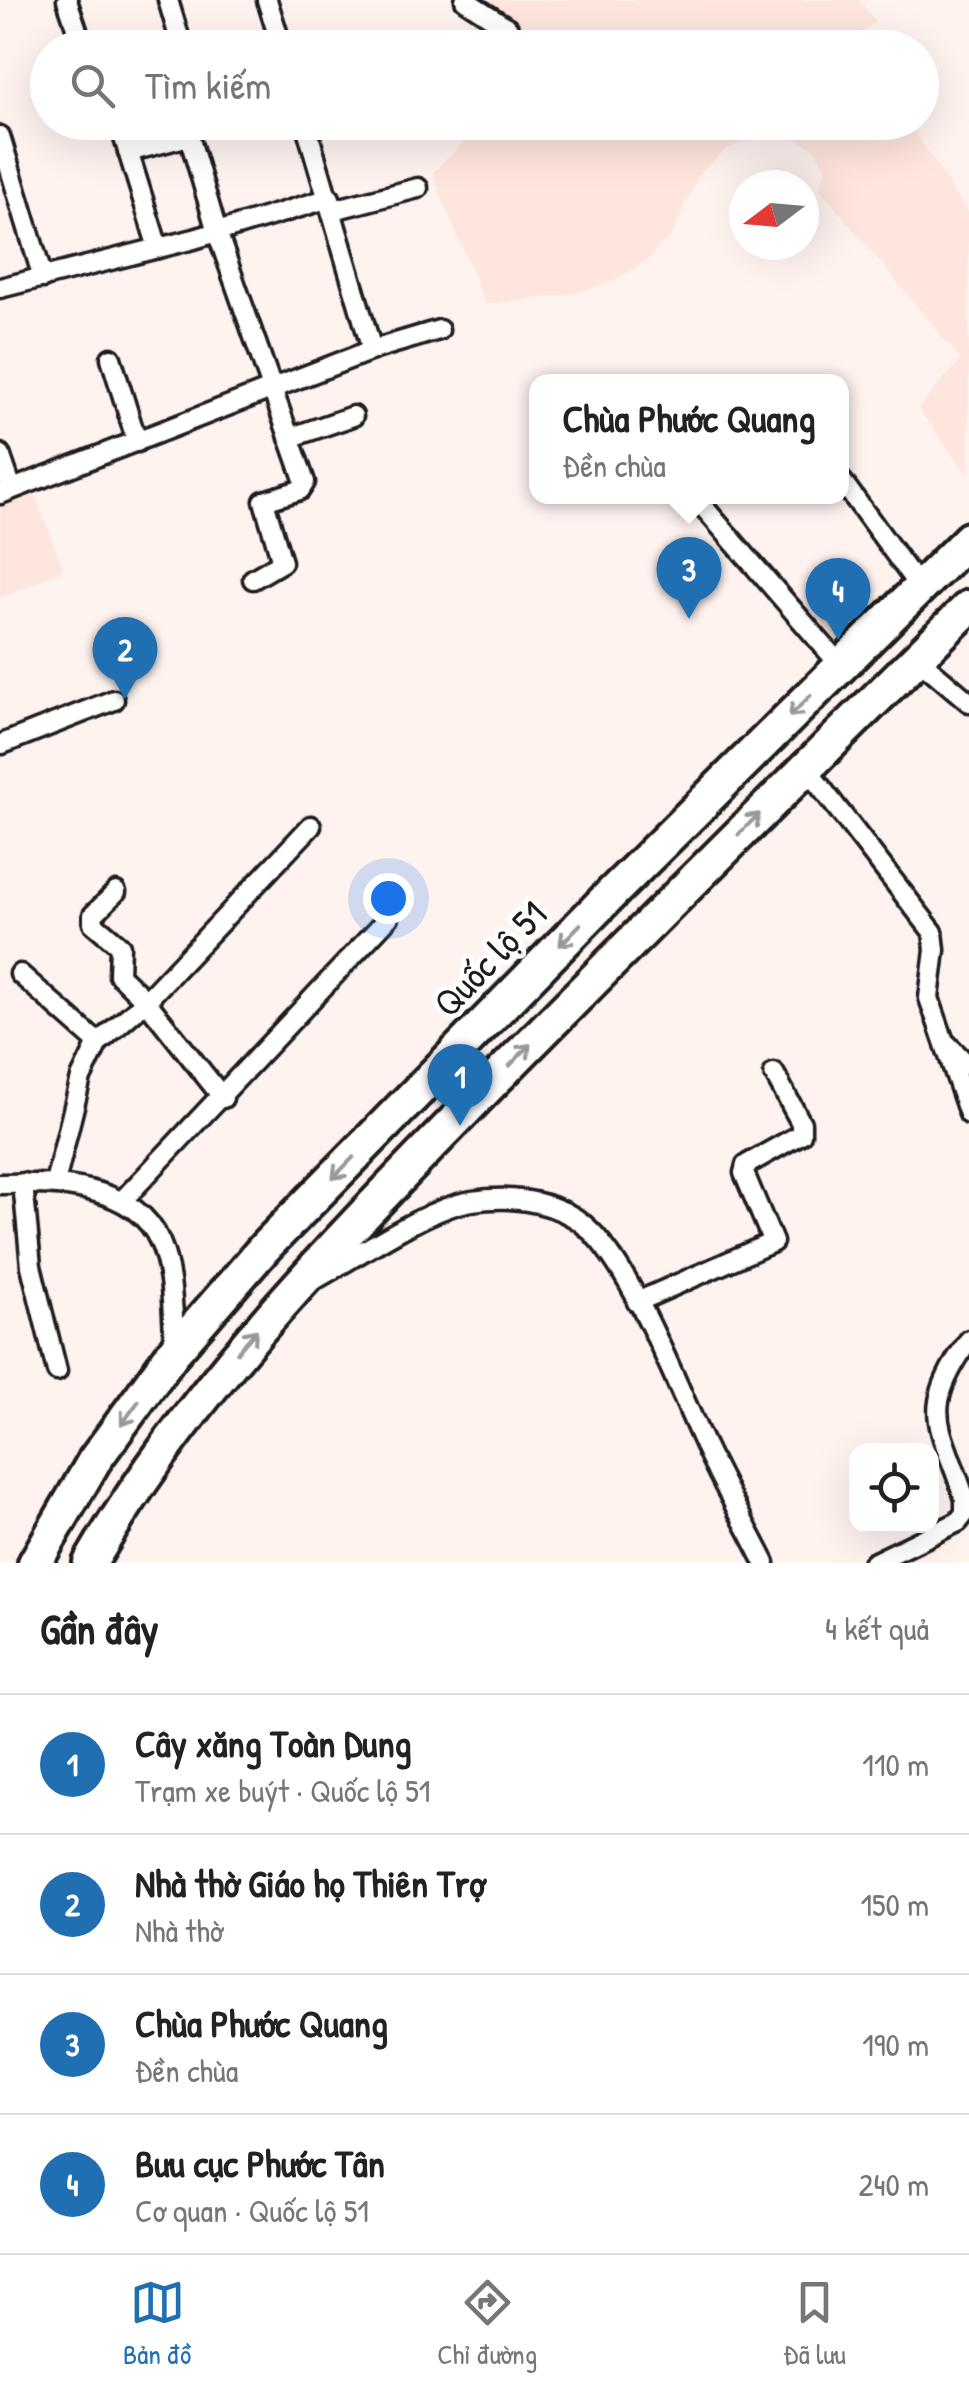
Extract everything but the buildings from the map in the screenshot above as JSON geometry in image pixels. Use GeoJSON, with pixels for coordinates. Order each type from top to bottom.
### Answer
{"type":"FeatureCollection","features":[{"type":"Feature","properties":{"kind":"highway","name":"Quốc lộ 51"},"geometry":{"type":"LineString","coordinates":[[35,1563],[94,1462],[175,1351],[266,1246],[610,894],[969,539]]}},
{"type":"Feature","properties":{"kind":"highway"},"geometry":{"type":"LineString","coordinates":[[90,1563],[134,1487],[210,1384],[293,1289],[969,607]]}},
{"type":"Feature","properties":{"kind":"street"},"geometry":{"type":"LineString","coordinates":[[67,0],[76,30]]}},
{"type":"Feature","properties":{"kind":"street"},"geometry":{"type":"LineString","coordinates":[[168,0],[177,30]]}},
{"type":"Feature","properties":{"kind":"street"},"geometry":{"type":"LineString","coordinates":[[267,0],[276,30]]}},
{"type":"Feature","properties":{"kind":"street"},"geometry":{"type":"LineString","coordinates":[[465,0],[508,30]]}},
{"type":"Feature","properties":{"kind":"street"},"geometry":{"type":"LineString","coordinates":[[0,136],[43,278]]}},
{"type":"Feature","properties":{"kind":"street"},"geometry":{"type":"LineString","coordinates":[[124,140],[158,248]]}},
{"type":"Feature","properties":{"kind":"street"},"geometry":{"type":"LineString","coordinates":[[128,152],[159,140]]}},
{"type":"Feature","properties":{"kind":"street"},"geometry":{"type":"LineString","coordinates":[[190,140],[217,232],[304,487],[264,501],[282,562],[253,579]]}},
{"type":"Feature","properties":{"kind":"street"},"geometry":{"type":"LineString","coordinates":[[312,140],[372,350]]}},
{"type":"Feature","properties":{"kind":"street"},"geometry":{"type":"LineString","coordinates":[[0,288],[332,204],[418,188]]}},
{"type":"Feature","properties":{"kind":"street"},"geometry":{"type":"LineString","coordinates":[[0,454],[6,492],[372,350],[439,330]]}},
{"type":"Feature","properties":{"kind":"street"},"geometry":{"type":"LineString","coordinates":[[111,358],[137,442]]}},
{"type":"Feature","properties":{"kind":"street"},"geometry":{"type":"LineString","coordinates":[[289,438],[353,416]]}},
{"type":"Feature","properties":{"kind":"street"},"geometry":{"type":"LineString","coordinates":[[849,491],[920,588]]}},
{"type":"Feature","properties":{"kind":"street"},"geometry":{"type":"LineString","coordinates":[[701,504],[842,666]]}},
{"type":"Feature","properties":{"kind":"street"},"geometry":{"type":"LineString","coordinates":[[917,658],[969,702]]}},
{"type":"Feature","properties":{"kind":"street"},"geometry":{"type":"LineString","coordinates":[[1,743],[114,700]]}},
{"type":"Feature","properties":{"kind":"street"},"geometry":{"type":"LineString","coordinates":[[806,768],[933,932],[929,998],[969,1114]]}},
{"type":"Feature","properties":{"kind":"street"},"geometry":{"type":"LineString","coordinates":[[54,1183],[80,1078],[98,1043],[146,1000],[311,826]]}},
{"type":"Feature","properties":{"kind":"street"},"geometry":{"type":"LineString","coordinates":[[116,892],[93,915],[93,923],[120,946],[119,975],[146,1000],[223,1098]]}},
{"type":"Feature","properties":{"kind":"street"},"geometry":{"type":"LineString","coordinates":[[122,1201],[390,917]]}},
{"type":"Feature","properties":{"kind":"street"},"geometry":{"type":"LineString","coordinates":[[20,974],[98,1043]]}},
{"type":"Feature","properties":{"kind":"street"},"geometry":{"type":"LineString","coordinates":[[943,1041],[969,1066]]}},
{"type":"Feature","properties":{"kind":"street"},"geometry":{"type":"LineString","coordinates":[[637,1302],[773,1242],[744,1173],[746,1165],[801,1134],[801,1123],[774,1073]]}},
{"type":"Feature","properties":{"kind":"street"},"geometry":{"type":"LineString","coordinates":[[23,1183],[31,1266],[57,1371]]}},
{"type":"Feature","properties":{"kind":"street"},"geometry":{"type":"LineString","coordinates":[[0,1184],[54,1183],[122,1201],[152,1226],[162,1244],[175,1351]]}},
{"type":"Feature","properties":{"kind":"street"},"geometry":{"type":"LineString","coordinates":[[293,1289],[391,1239],[429,1213],[470,1202],[507,1198],[539,1203],[576,1218],[600,1244],[637,1302],[765,1563]]}},
{"type":"Feature","properties":{"kind":"street"},"geometry":{"type":"LineString","coordinates":[[873,1563],[958,1522],[965,1513],[935,1406],[950,1368],[969,1340]]}},
{"type":"Feature","properties":{"kind":"shaded area"},"geometry":{"type":"Polygon","coordinates":[[[474,0],[859,0],[875,22],[865,30],[518,30],[474,0]]]}},
{"type":"Feature","properties":{"kind":"shaded area"},"geometry":{"type":"Polygon","coordinates":[[[466,140],[750,140],[727,149],[700,172],[672,234],[645,262],[611,282],[573,294],[485,304],[432,173],[466,140]]]}},
{"type":"Feature","properties":{"kind":"shaded area"},"geometry":{"type":"Polygon","coordinates":[[[798,140],[920,140],[969,215],[969,476],[918,409],[961,359],[819,188],[826,170],[815,149],[798,140]]]}},
{"type":"Feature","properties":{"kind":"shaded area"},"geometry":{"type":"Polygon","coordinates":[[[32,487],[63,569],[0,599],[0,500],[32,487]]]}},
{"type":"Feature","properties":{"kind":"shaded area"},"geometry":{"type":"Polygon","coordinates":[[[829,616],[855,645],[842,659],[815,628],[829,616]]]}},
{"type":"Feature","properties":{"kind":"place","name":"Chùa Phước Quang"},"geometry":{"type":"Point","coordinates":[689,619]}},
{"type":"Feature","properties":{"kind":"place","name":"Bưu cục Phước Tân"},"geometry":{"type":"Point","coordinates":[838,640]}},
{"type":"Feature","properties":{"kind":"place","name":"Nhà thờ Giáo họ Thiên Trợ"},"geometry":{"type":"Point","coordinates":[125,699]}},
{"type":"Feature","properties":{"kind":"place","name":"Cây xăng Toàn Dung"},"geometry":{"type":"Point","coordinates":[460,1126]}}]}
